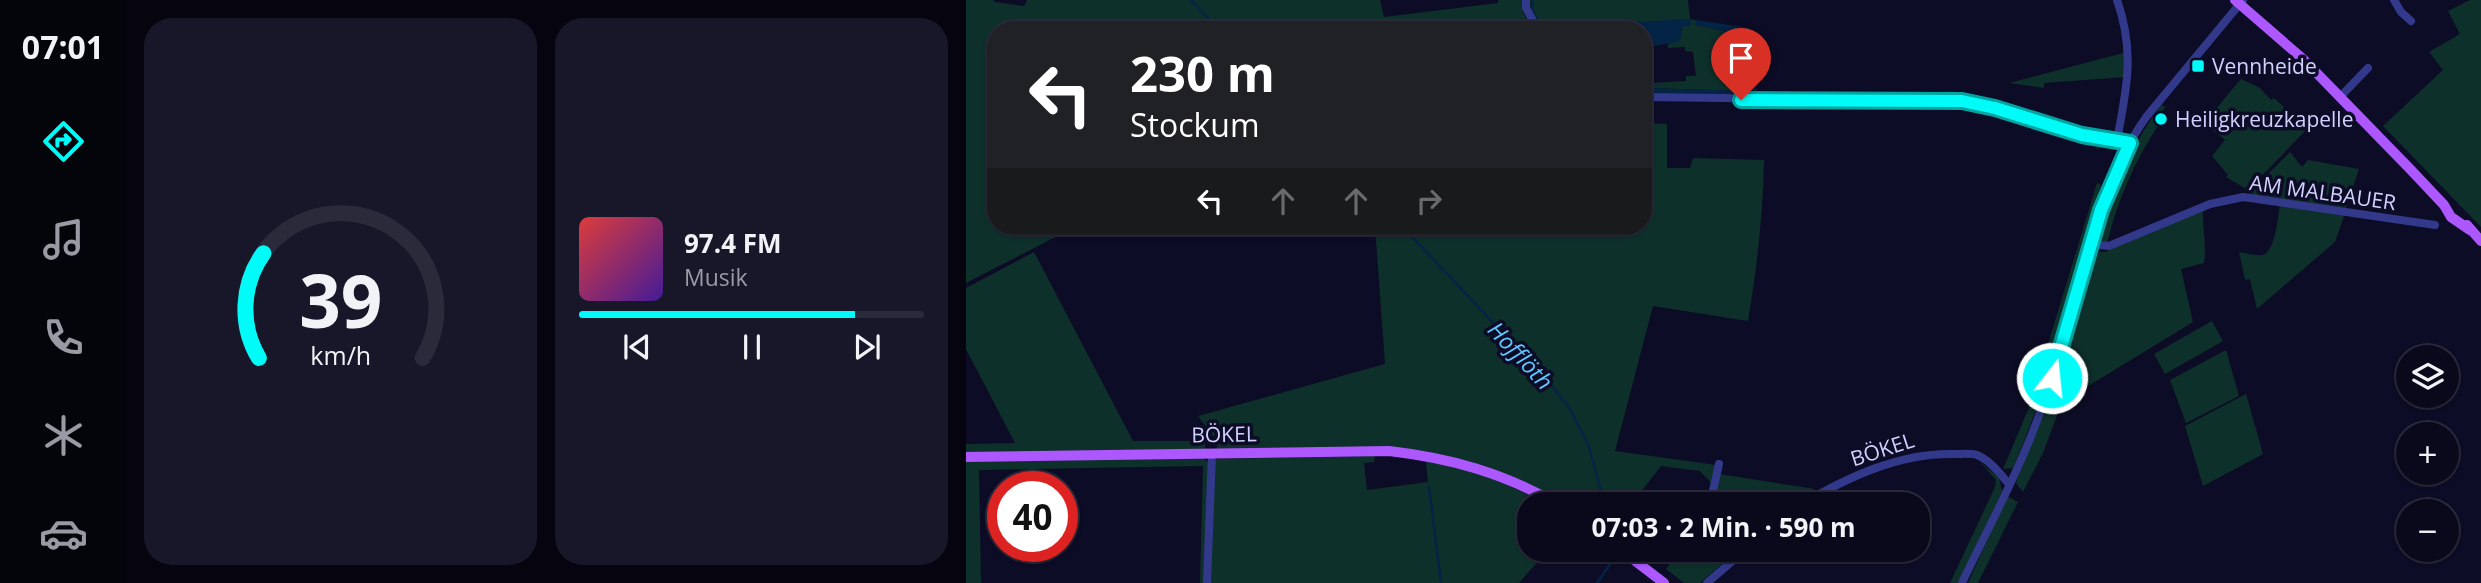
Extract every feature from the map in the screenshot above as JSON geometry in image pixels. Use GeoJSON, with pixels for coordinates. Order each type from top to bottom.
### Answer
{"type":"FeatureCollection","features":[{"type":"Feature","properties":{"kind":"main road"},"geometry":{"type":"LineString","coordinates":[[2239,1],[2340,97],[2444,205],[2451,217],[2481,241]]}},
{"type":"Feature","properties":{"kind":"main road","name":"BÖKEL"},"geometry":{"type":"LineString","coordinates":[[966,457],[1389,451],[1436,457],[1481,469],[1534,492]]}},
{"type":"Feature","properties":{"kind":"main road"},"geometry":{"type":"LineString","coordinates":[[1637,562],[1664,583]]}},
{"type":"Feature","properties":{"kind":"street"},"geometry":{"type":"LineString","coordinates":[[1526,0],[1526,8],[1533,21]]}},
{"type":"Feature","properties":{"kind":"street"},"geometry":{"type":"LineString","coordinates":[[2117,0],[2129,54],[2127,91],[2117,140]]}},
{"type":"Feature","properties":{"kind":"street"},"geometry":{"type":"LineString","coordinates":[[2394,0],[2401,12],[2411,21]]}},
{"type":"Feature","properties":{"kind":"street"},"geometry":{"type":"LineString","coordinates":[[1962,583],[2043,406],[2109,187],[2130,143],[2161,98],[2239,1]]}},
{"type":"Feature","properties":{"kind":"street"},"geometry":{"type":"LineString","coordinates":[[2340,97],[2368,68]]}},
{"type":"Feature","properties":{"kind":"street"},"geometry":{"type":"LineString","coordinates":[[1652,97],[1962,101],[1995,108],[2076,133],[2130,143]]}},
{"type":"Feature","properties":{"kind":"street","name":"AM MALBAUER"},"geometry":{"type":"LineString","coordinates":[[2090,244],[2109,246],[2210,204],[2244,197],[2435,225]]}},
{"type":"Feature","properties":{"kind":"street"},"geometry":{"type":"LineString","coordinates":[[1208,583],[1212,453]]}},
{"type":"Feature","properties":{"kind":"street","name":"BÖKEL"},"geometry":{"type":"LineString","coordinates":[[1823,492],[1905,458],[1935,453],[1975,454],[1989,463],[2009,484]]}},
{"type":"Feature","properties":{"kind":"street"},"geometry":{"type":"LineString","coordinates":[[1713,492],[1719,464]]}},
{"type":"Feature","properties":{"kind":"street"},"geometry":{"type":"LineString","coordinates":[[1707,583],[1732,562]]}},
{"type":"Feature","properties":{"kind":"green space"},"geometry":{"type":"Polygon","coordinates":[[[966,0],[993,0],[1024,6],[1027,0],[1380,0],[1384,17],[1498,3],[1498,0],[1522,0],[1523,13],[1528,21],[987,21],[987,235],[1059,235],[966,283],[966,0]]]}},
{"type":"Feature","properties":{"kind":"green space"},"geometry":{"type":"Polygon","coordinates":[[[1530,0],[1688,0],[1690,19],[1696,20],[1696,25],[1742,35],[1747,91],[1652,88],[1652,83],[1686,81],[1686,76],[1696,76],[1693,52],[1685,51],[1685,47],[1668,48],[1668,44],[1680,40],[1682,27],[1652,25],[1652,21],[1537,21],[1531,11],[1530,0]]]}},
{"type":"Feature","properties":{"kind":"green space"},"geometry":{"type":"Polygon","coordinates":[[[2470,0],[2481,0],[2481,227],[2383,126],[2443,70],[2429,52],[2460,34],[2448,11],[2470,0]]]}},
{"type":"Feature","properties":{"kind":"green space"},"geometry":{"type":"Polygon","coordinates":[[[2127,52],[2125,77],[2044,83],[2044,88],[2009,83],[2127,52]]]}},
{"type":"Feature","properties":{"kind":"green space"},"geometry":{"type":"Polygon","coordinates":[[[2241,79],[2260,88],[2271,100],[2274,98],[2285,108],[2281,113],[2299,127],[2303,122],[2309,127],[2248,190],[2226,177],[2228,175],[2212,156],[2225,140],[2204,123],[2241,79]]]}},
{"type":"Feature","properties":{"kind":"green space"},"geometry":{"type":"Polygon","coordinates":[[[2161,105],[2166,107],[2156,118],[2159,124],[2128,182],[2107,243],[2095,239],[2122,169],[2161,105]]]}},
{"type":"Feature","properties":{"kind":"green space"},"geometry":{"type":"Polygon","coordinates":[[[1652,123],[1667,124],[1667,168],[1690,168],[1693,158],[1764,160],[1759,241],[1748,321],[1653,306],[1615,451],[1716,465],[1712,484],[1700,471],[1661,466],[1641,492],[1540,492],[1485,466],[1429,452],[1391,448],[1217,449],[1217,441],[1198,416],[1385,364],[1376,235],[1652,235],[1652,123]]]}},
{"type":"Feature","properties":{"kind":"green space"},"geometry":{"type":"Polygon","coordinates":[[[2290,152],[2302,167],[2308,160],[2359,169],[2346,208],[2248,194],[2290,152]]]}},
{"type":"Feature","properties":{"kind":"green space"},"geometry":{"type":"Polygon","coordinates":[[[2097,183],[2101,185],[2040,399],[2013,468],[2003,469],[2028,410],[2097,183]]]}},
{"type":"Feature","properties":{"kind":"green space"},"geometry":{"type":"Polygon","coordinates":[[[2280,205],[2345,213],[2335,242],[2257,309],[2250,279],[2245,280],[2239,252],[2256,255],[2266,253],[2275,234],[2280,205]]]}},
{"type":"Feature","properties":{"kind":"green space"},"geometry":{"type":"Polygon","coordinates":[[[2203,210],[2204,263],[2181,269],[2193,322],[2062,402],[2043,453],[2023,492],[2016,483],[2049,397],[2092,251],[2105,252],[2203,210]]]}},
{"type":"Feature","properties":{"kind":"green space"},"geometry":{"type":"Polygon","coordinates":[[[1034,252],[1133,441],[1205,441],[1205,449],[966,453],[966,444],[1015,443],[966,349],[966,288],[1034,252]]]}},
{"type":"Feature","properties":{"kind":"green space"},"geometry":{"type":"Polygon","coordinates":[[[2212,321],[2223,341],[2165,374],[2154,354],[2212,321]]]}},
{"type":"Feature","properties":{"kind":"green space"},"geometry":{"type":"Polygon","coordinates":[[[2226,350],[2239,396],[2186,423],[2170,380],[2226,350]]]}},
{"type":"Feature","properties":{"kind":"green space"},"geometry":{"type":"Polygon","coordinates":[[[2246,394],[2263,454],[2203,486],[2185,426],[2246,394]]]}},
{"type":"Feature","properties":{"kind":"green space"},"geometry":{"type":"Polygon","coordinates":[[[1375,456],[1374,462],[1364,463],[1367,490],[1428,482],[1428,458],[1485,475],[1522,492],[1517,492],[1517,562],[1537,562],[1519,583],[1209,583],[1217,459],[1375,456]]]}},
{"type":"Feature","properties":{"kind":"green space"},"geometry":{"type":"Polygon","coordinates":[[[1203,458],[1208,462],[1206,583],[1200,583],[1203,466],[979,470],[981,583],[966,583],[966,461],[1203,458]]]}},
{"type":"Feature","properties":{"kind":"green space"},"geometry":{"type":"Polygon","coordinates":[[[1979,461],[1999,478],[2002,491],[1959,583],[1950,583],[1995,487],[1996,480],[1979,461]]]}},
{"type":"Feature","properties":{"kind":"green space"},"geometry":{"type":"Polygon","coordinates":[[[1719,474],[1815,489],[1810,492],[1715,492],[1719,474]]]}},
{"type":"Feature","properties":{"kind":"green space"},"geometry":{"type":"Polygon","coordinates":[[[2007,496],[2018,502],[1978,583],[1968,583],[2007,496]]]}},
{"type":"Feature","properties":{"kind":"green space"},"geometry":{"type":"Polygon","coordinates":[[[1671,562],[1723,562],[1700,583],[1684,583],[1666,569],[1671,562]]]}},
{"type":"Feature","properties":{"kind":"water"},"geometry":{"type":"Polygon","coordinates":[[[1690,19],[1691,25],[1682,27],[1680,40],[1677,42],[1652,46],[1652,21],[1690,19]]]}},
{"type":"Feature","properties":{"kind":"water"},"geometry":{"type":"Polygon","coordinates":[[[1696,20],[1750,28],[1757,97],[1652,94],[1652,88],[1747,91],[1742,35],[1696,25],[1696,20]]]}},
{"type":"Feature","properties":{"kind":"waterway","name":"Hofflöth"},"geometry":{"type":"LineString","coordinates":[[1191,0],[1211,21]]}},
{"type":"Feature","properties":{"kind":"waterway"},"geometry":{"type":"LineString","coordinates":[[1532,0],[1533,11],[1538,21]]}},
{"type":"Feature","properties":{"kind":"waterway","name":"Hofflöth"},"geometry":{"type":"LineString","coordinates":[[1410,235],[1548,381],[1570,409],[1588,444],[1602,492]]}},
{"type":"Feature","properties":{"kind":"waterway"},"geometry":{"type":"LineString","coordinates":[[1429,487],[1441,583]]}},
{"type":"Feature","properties":{"kind":"waterway","name":"Hofflöth"},"geometry":{"type":"LineString","coordinates":[[1597,583],[1612,562]]}},
{"type":"Feature","properties":{"kind":"place","name":"Vennheide"},"geometry":{"type":"Point","coordinates":[2198,66]}},
{"type":"Feature","properties":{"kind":"place","name":"Heiligkreuzkapelle"},"geometry":{"type":"Point","coordinates":[2161,119]}},
{"type":"Feature","properties":{"kind":"route"},"geometry":{"type":"LineString","coordinates":[[1741,100],[1962,101],[1995,108],[2082,135],[2130,143],[2101,210],[2052,378]]}}]}
